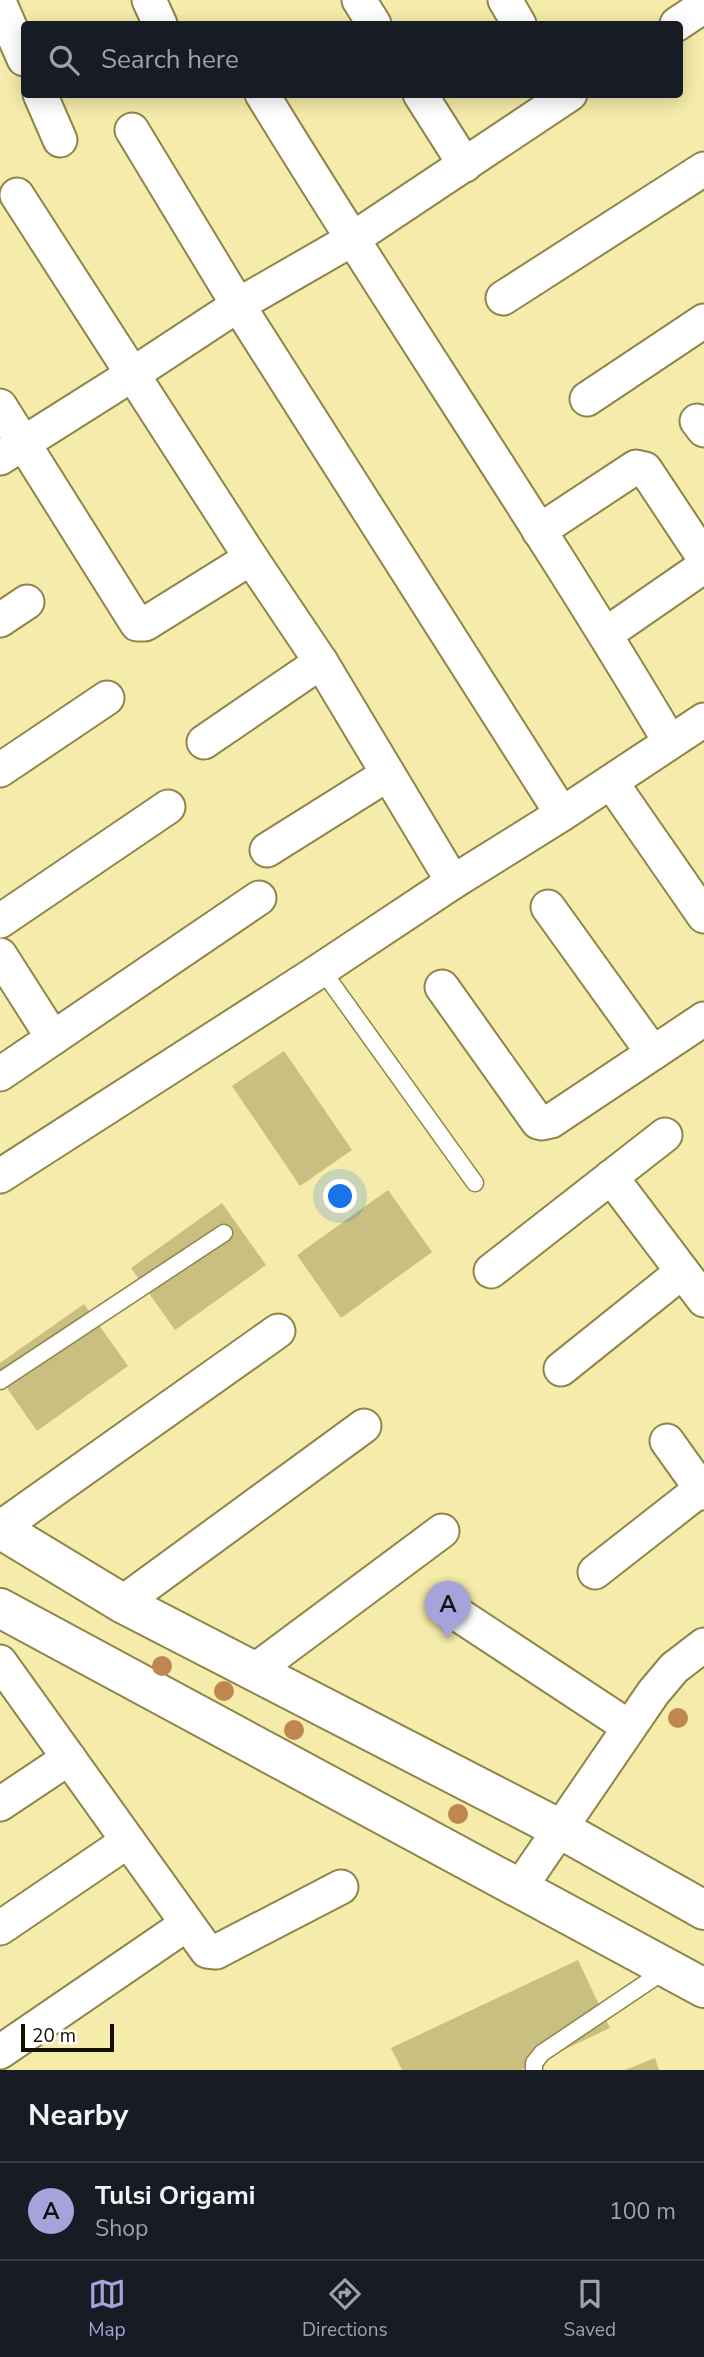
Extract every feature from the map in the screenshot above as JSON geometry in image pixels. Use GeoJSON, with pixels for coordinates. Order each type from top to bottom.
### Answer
{"type":"FeatureCollection","features":[{"type":"Feature","properties":{"kind":"street"},"geometry":{"type":"LineString","coordinates":[[149,0],[159,21]]}},
{"type":"Feature","properties":{"kind":"street"},"geometry":{"type":"LineString","coordinates":[[359,0],[372,21]]}},
{"type":"Feature","properties":{"kind":"street"},"geometry":{"type":"LineString","coordinates":[[505,0],[517,21]]}},
{"type":"Feature","properties":{"kind":"street"},"geometry":{"type":"LineString","coordinates":[[0,4],[21,52]]}},
{"type":"Feature","properties":{"kind":"street"},"geometry":{"type":"LineString","coordinates":[[42,98],[60,140]]}},
{"type":"Feature","properties":{"kind":"street"},"geometry":{"type":"LineString","coordinates":[[263,98],[351,240],[606,634],[670,742]]}},
{"type":"Feature","properties":{"kind":"street"},"geometry":{"type":"LineString","coordinates":[[423,98],[465,165]]}},
{"type":"Feature","properties":{"kind":"street"},"geometry":{"type":"LineString","coordinates":[[11,451],[238,305],[351,240],[561,98]]}},
{"type":"Feature","properties":{"kind":"street"},"geometry":{"type":"LineString","coordinates":[[132,130],[238,305],[562,814]]}},
{"type":"Feature","properties":{"kind":"street"},"geometry":{"type":"LineString","coordinates":[[503,298],[704,169]]}},
{"type":"Feature","properties":{"kind":"street"},"geometry":{"type":"LineString","coordinates":[[18,195],[251,558],[321,662],[453,882]]}},
{"type":"Feature","properties":{"kind":"street"},"geometry":{"type":"LineString","coordinates":[[587,399],[704,321]]}},
{"type":"Feature","properties":{"kind":"street"},"geometry":{"type":"LineString","coordinates":[[0,406],[11,451],[137,624],[145,624],[251,558]]}},
{"type":"Feature","properties":{"kind":"street"},"geometry":{"type":"LineString","coordinates":[[539,531],[636,467],[645,469],[702,555],[703,564],[699,569],[606,634]]}},
{"type":"Feature","properties":{"kind":"street"},"geometry":{"type":"LineString","coordinates":[[204,743],[321,662]]}},
{"type":"Feature","properties":{"kind":"street"},"geometry":{"type":"LineString","coordinates":[[0,770],[107,698]]}},
{"type":"Feature","properties":{"kind":"street"},"geometry":{"type":"LineString","coordinates":[[0,1176],[322,970],[704,720]]}},
{"type":"Feature","properties":{"kind":"street"},"geometry":{"type":"LineString","coordinates":[[267,850],[388,774]]}},
{"type":"Feature","properties":{"kind":"street"},"geometry":{"type":"LineString","coordinates":[[611,782],[704,916]]}},
{"type":"Feature","properties":{"kind":"street"},"geometry":{"type":"LineString","coordinates":[[0,921],[168,807]]}},
{"type":"Feature","properties":{"kind":"street"},"geometry":{"type":"LineString","coordinates":[[0,1074],[259,898]]}},
{"type":"Feature","properties":{"kind":"street"},"geometry":{"type":"LineString","coordinates":[[548,907],[653,1053]]}},
{"type":"Feature","properties":{"kind":"street"},"geometry":{"type":"LineString","coordinates":[[0,955],[53,1038]]}},
{"type":"Feature","properties":{"kind":"street"},"geometry":{"type":"LineString","coordinates":[[442,986],[538,1122],[542,1123],[551,1121],[704,1019]]}},
{"type":"Feature","properties":{"kind":"street"},"geometry":{"type":"LineString","coordinates":[[491,1271],[665,1135]]}},
{"type":"Feature","properties":{"kind":"street"},"geometry":{"type":"LineString","coordinates":[[611,1177],[704,1300]]}},
{"type":"Feature","properties":{"kind":"street"},"geometry":{"type":"LineString","coordinates":[[561,1369],[682,1272]]}},
{"type":"Feature","properties":{"kind":"street"},"geometry":{"type":"LineString","coordinates":[[278,1331],[0,1529],[122,1603],[560,1829],[704,1910]]}},
{"type":"Feature","properties":{"kind":"street"},"geometry":{"type":"LineString","coordinates":[[122,1603],[364,1426]]}},
{"type":"Feature","properties":{"kind":"street"},"geometry":{"type":"LineString","coordinates":[[595,1573],[702,1491],[667,1441]]}},
{"type":"Feature","properties":{"kind":"street"},"geometry":{"type":"LineString","coordinates":[[254,1671],[442,1531]]}},
{"type":"Feature","properties":{"kind":"street"},"geometry":{"type":"LineString","coordinates":[[0,1608],[704,1988]]}},
{"type":"Feature","properties":{"kind":"street"},"geometry":{"type":"LineString","coordinates":[[456,1613],[629,1727]]}},
{"type":"Feature","properties":{"kind":"street"},"geometry":{"type":"LineString","coordinates":[[519,1889],[663,1679],[704,1645]]}},
{"type":"Feature","properties":{"kind":"street"},"geometry":{"type":"LineString","coordinates":[[3,1672],[69,1758],[206,1951],[213,1953],[341,1887]]}},
{"type":"Feature","properties":{"kind":"street"},"geometry":{"type":"LineString","coordinates":[[0,1804],[69,1758]]}},
{"type":"Feature","properties":{"kind":"street"},"geometry":{"type":"LineString","coordinates":[[0,1928],[128,1842]]}},
{"type":"Feature","properties":{"kind":"street"},"geometry":{"type":"LineString","coordinates":[[0,2052],[187,1924]]}},
{"type":"Feature","properties":{"kind":"lane"},"geometry":{"type":"LineString","coordinates":[[322,970],[475,1182]]}},
{"type":"Feature","properties":{"kind":"lane"},"geometry":{"type":"LineString","coordinates":[[0,1381],[224,1233]]}},
{"type":"Feature","properties":{"kind":"lane"},"geometry":{"type":"LineString","coordinates":[[534,2070],[534,2063],[542,2053],[667,1969]]}},
{"type":"Feature","properties":{"kind":"building"},"geometry":{"type":"Polygon","coordinates":[[[284,1051],[352,1150],[300,1186],[232,1086],[284,1051]]]}},
{"type":"Feature","properties":{"kind":"building"},"geometry":{"type":"Polygon","coordinates":[[[388,1190],[432,1252],[341,1318],[297,1255],[388,1190]]]}},
{"type":"Feature","properties":{"kind":"building"},"geometry":{"type":"Polygon","coordinates":[[[222,1203],[266,1265],[175,1330],[131,1268],[222,1203]]]}},
{"type":"Feature","properties":{"kind":"building"},"geometry":{"type":"Polygon","coordinates":[[[84,1304],[128,1366],[37,1431],[0,1378],[0,1363],[84,1304]]]}},
{"type":"Feature","properties":{"kind":"building"},"geometry":{"type":"Polygon","coordinates":[[[578,1960],[610,2028],[521,2070],[402,2070],[391,2048],[578,1960]]]}},
{"type":"Feature","properties":{"kind":"building"},"geometry":{"type":"Polygon","coordinates":[[[655,2058],[659,2070],[625,2070],[655,2058]]]}},
{"type":"Feature","properties":{"kind":"place","name":"Tulsi Origami"},"geometry":{"type":"Point","coordinates":[448,1639]}}]}
